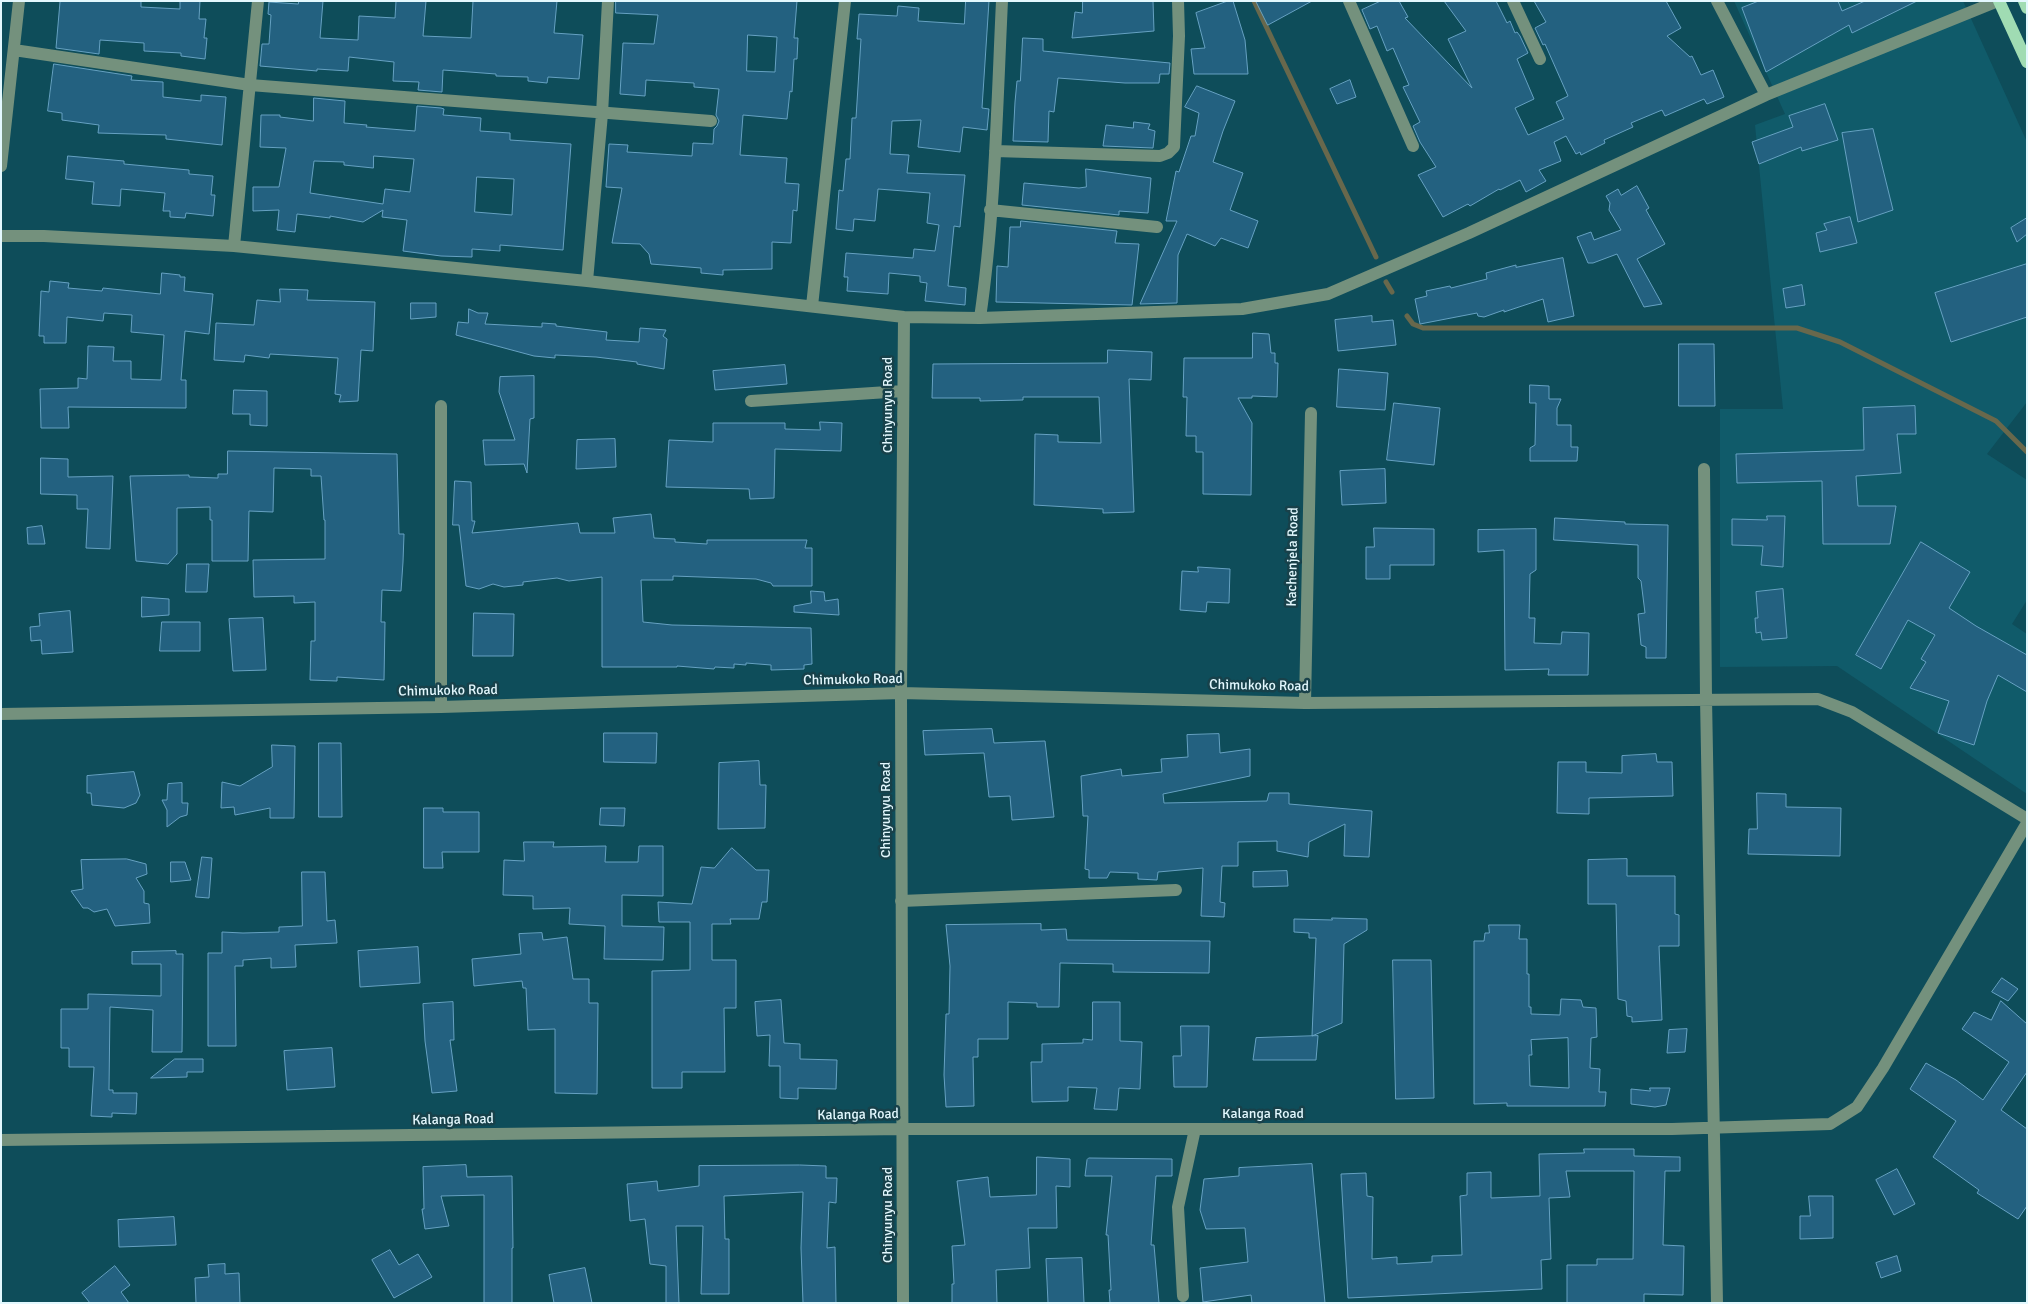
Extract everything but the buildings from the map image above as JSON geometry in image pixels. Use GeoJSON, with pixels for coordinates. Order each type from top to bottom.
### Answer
{"type":"FeatureCollection","features":[{"type":"Feature","properties":{"kind":"main road"},"geometry":{"type":"LineString","coordinates":[[1999,1],[2027,62]]}},
{"type":"Feature","properties":{"kind":"main road"},"geometry":{"type":"LineString","coordinates":[[2024,1],[2027,8]]}},
{"type":"Feature","properties":{"kind":"street"},"geometry":{"type":"LineString","coordinates":[[1,166],[19,1]]}},
{"type":"Feature","properties":{"kind":"street"},"geometry":{"type":"LineString","coordinates":[[234,246],[258,1]]}},
{"type":"Feature","properties":{"kind":"street"},"geometry":{"type":"LineString","coordinates":[[587,281],[602,114],[608,1]]}},
{"type":"Feature","properties":{"kind":"street"},"geometry":{"type":"LineString","coordinates":[[812,306],[845,1]]}},
{"type":"Feature","properties":{"kind":"street"},"geometry":{"type":"LineString","coordinates":[[980,318],[990,210],[1002,1]]}},
{"type":"Feature","properties":{"kind":"street"},"geometry":{"type":"LineString","coordinates":[[994,151],[1160,156],[1168,153],[1174,147],[1179,36],[1178,1]]}},
{"type":"Feature","properties":{"kind":"street"},"geometry":{"type":"LineString","coordinates":[[1349,1],[1413,146]]}},
{"type":"Feature","properties":{"kind":"street"},"geometry":{"type":"LineString","coordinates":[[1513,1],[1540,59]]}},
{"type":"Feature","properties":{"kind":"street"},"geometry":{"type":"LineString","coordinates":[[1717,1],[1766,95]]}},
{"type":"Feature","properties":{"kind":"street"},"geometry":{"type":"LineString","coordinates":[[1,236],[44,236],[234,246],[587,281],[904,316],[980,318],[1242,309],[1328,294],[1469,233],[1766,95],[1999,1]]}},
{"type":"Feature","properties":{"kind":"street"},"geometry":{"type":"LineString","coordinates":[[14,50],[250,85],[602,114],[711,121]]}},
{"type":"Feature","properties":{"kind":"street"},"geometry":{"type":"LineString","coordinates":[[990,210],[1157,227]]}},
{"type":"Feature","properties":{"kind":"street","name":"Chinyunyu Road"},"geometry":{"type":"LineString","coordinates":[[903,1303],[904,1129],[901,694],[904,316]]}},
{"type":"Feature","properties":{"kind":"street"},"geometry":{"type":"LineString","coordinates":[[751,400],[903,392]]}},
{"type":"Feature","properties":{"kind":"street"},"geometry":{"type":"LineString","coordinates":[[441,406],[441,707]]}},
{"type":"Feature","properties":{"kind":"street","name":"Kachenjela Road"},"geometry":{"type":"LineString","coordinates":[[1305,702],[1312,412]]}},
{"type":"Feature","properties":{"kind":"street"},"geometry":{"type":"LineString","coordinates":[[1704,469],[1706,698],[1717,1303]]}},
{"type":"Feature","properties":{"kind":"street","name":"Chimukoko Road"},"geometry":{"type":"LineString","coordinates":[[1,714],[441,707],[901,694],[1305,702],[1706,698],[1818,699],[1852,712],[2027,821]]}},
{"type":"Feature","properties":{"kind":"street","name":"Kalanga Road"},"geometry":{"type":"LineString","coordinates":[[1,1140],[904,1129],[1672,1129],[1830,1124],[1857,1107],[1883,1068],[2027,821]]}},
{"type":"Feature","properties":{"kind":"street"},"geometry":{"type":"LineString","coordinates":[[902,901],[1176,890]]}},
{"type":"Feature","properties":{"kind":"street"},"geometry":{"type":"LineString","coordinates":[[1183,1296],[1178,1207],[1195,1129]]}},
{"type":"Feature","properties":{"kind":"shaded area"},"geometry":{"type":"Polygon","coordinates":[[[1734,1],[1963,1],[2027,142],[2027,402],[1987,454],[2027,480],[2027,600],[2012,624],[2027,634],[2027,794],[1837,666],[1720,667],[1720,409],[1783,409],[1755,125],[1785,114],[1734,1]]]}},
{"type":"Feature","properties":{"kind":"waterway"},"geometry":{"type":"LineString","coordinates":[[1254,1],[1376,257]]}},
{"type":"Feature","properties":{"kind":"waterway"},"geometry":{"type":"LineString","coordinates":[[1386,282],[1392,292]]}},
{"type":"Feature","properties":{"kind":"waterway"},"geometry":{"type":"LineString","coordinates":[[1407,316],[1413,324],[1423,328],[1797,328],[1840,342],[1996,421],[2027,452]]}}]}
